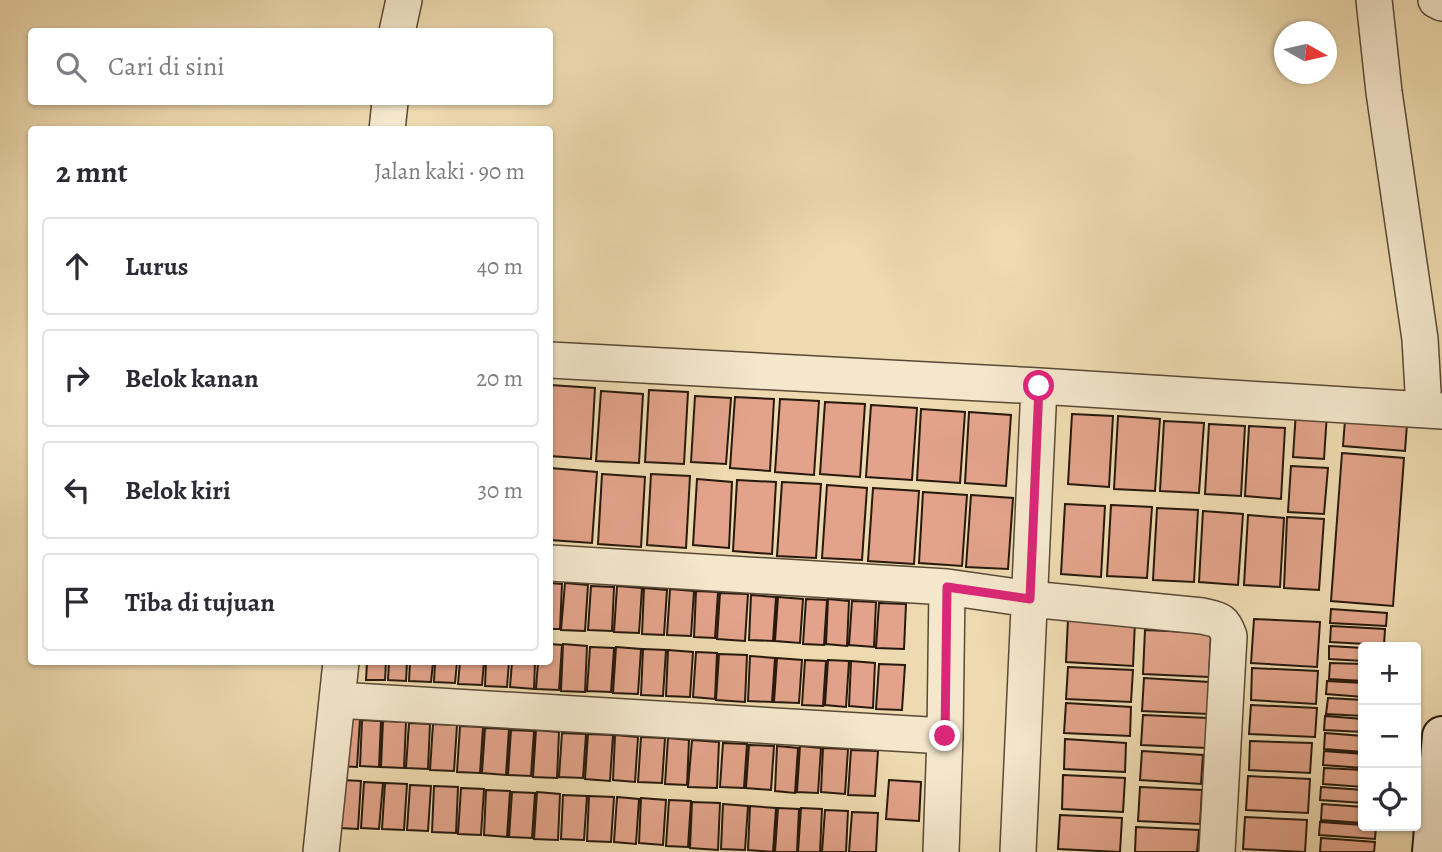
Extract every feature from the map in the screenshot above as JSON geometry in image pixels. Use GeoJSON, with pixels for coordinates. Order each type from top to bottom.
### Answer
{"type":"FeatureCollection","features":[{"type":"Feature","properties":{"kind":"street"},"geometry":{"type":"LineString","coordinates":[[398,28],[404,0]]}},
{"type":"Feature","properties":{"kind":"street"},"geometry":{"type":"LineString","coordinates":[[553,360],[1433,410],[1384,92],[1374,0]]}},
{"type":"Feature","properties":{"kind":"street"},"geometry":{"type":"LineString","coordinates":[[1436,0],[1442,3]]}},
{"type":"Feature","properties":{"kind":"street"},"geometry":{"type":"LineString","coordinates":[[387,126],[390,105]]}},
{"type":"Feature","properties":{"kind":"street"},"geometry":{"type":"LineString","coordinates":[[1018,852],[1039,386]]}},
{"type":"Feature","properties":{"kind":"street"},"geometry":{"type":"LineString","coordinates":[[553,564],[947,587],[1030,599],[1218,619],[1226,626],[1229,636],[1217,852]]}},
{"type":"Feature","properties":{"kind":"street"},"geometry":{"type":"LineString","coordinates":[[941,852],[947,587]]}},
{"type":"Feature","properties":{"kind":"street"},"geometry":{"type":"LineString","coordinates":[[321,852],[341,665]]}},
{"type":"Feature","properties":{"kind":"street"},"geometry":{"type":"LineString","coordinates":[[337,700],[945,736]]}},
{"type":"Feature","properties":{"kind":"street"},"geometry":{"type":"LineString","coordinates":[[1432,852],[1442,736]]}},
{"type":"Feature","properties":{"kind":"building"},"geometry":{"type":"Polygon","coordinates":[[[553,385],[595,388],[591,459],[553,456],[553,385]]]}},
{"type":"Feature","properties":{"kind":"building"},"geometry":{"type":"Polygon","coordinates":[[[649,390],[688,392],[684,464],[645,462],[649,390]]]}},
{"type":"Feature","properties":{"kind":"building"},"geometry":{"type":"Polygon","coordinates":[[[601,391],[643,394],[639,463],[596,461],[601,391]]]}},
{"type":"Feature","properties":{"kind":"building"},"geometry":{"type":"Polygon","coordinates":[[[695,396],[731,398],[726,464],[691,462],[695,396]]]}},
{"type":"Feature","properties":{"kind":"building"},"geometry":{"type":"Polygon","coordinates":[[[735,397],[774,399],[770,471],[730,468],[735,397]]]}},
{"type":"Feature","properties":{"kind":"building"},"geometry":{"type":"Polygon","coordinates":[[[780,399],[819,401],[814,475],[775,472],[780,399]]]}},
{"type":"Feature","properties":{"kind":"building"},"geometry":{"type":"Polygon","coordinates":[[[825,402],[865,404],[860,477],[820,474],[825,402]]]}},
{"type":"Feature","properties":{"kind":"building"},"geometry":{"type":"Polygon","coordinates":[[[871,405],[917,408],[912,480],[866,477],[871,405]]]}},
{"type":"Feature","properties":{"kind":"building"},"geometry":{"type":"Polygon","coordinates":[[[921,409],[965,412],[960,483],[917,480],[921,409]]]}},
{"type":"Feature","properties":{"kind":"building"},"geometry":{"type":"Polygon","coordinates":[[[1296,411],[1327,413],[1324,459],[1293,457],[1296,411]]]}},
{"type":"Feature","properties":{"kind":"building"},"geometry":{"type":"Polygon","coordinates":[[[969,412],[1011,415],[1006,486],[965,483],[969,412]]]}},
{"type":"Feature","properties":{"kind":"building"},"geometry":{"type":"Polygon","coordinates":[[[1072,414],[1113,416],[1109,487],[1068,484],[1072,414]]]}},
{"type":"Feature","properties":{"kind":"building"},"geometry":{"type":"Polygon","coordinates":[[[1118,416],[1160,419],[1155,491],[1114,489],[1118,416]]]}},
{"type":"Feature","properties":{"kind":"building"},"geometry":{"type":"Polygon","coordinates":[[[1345,420],[1407,424],[1405,451],[1343,446],[1345,420]]]}},
{"type":"Feature","properties":{"kind":"building"},"geometry":{"type":"Polygon","coordinates":[[[1164,421],[1204,423],[1199,493],[1160,491],[1164,421]]]}},
{"type":"Feature","properties":{"kind":"building"},"geometry":{"type":"Polygon","coordinates":[[[1209,424],[1245,426],[1241,496],[1205,494],[1209,424]]]}},
{"type":"Feature","properties":{"kind":"building"},"geometry":{"type":"Polygon","coordinates":[[[1249,426],[1285,428],[1281,499],[1245,496],[1249,426]]]}},
{"type":"Feature","properties":{"kind":"building"},"geometry":{"type":"Polygon","coordinates":[[[1342,453],[1404,458],[1393,606],[1331,601],[1342,453]]]}},
{"type":"Feature","properties":{"kind":"building"},"geometry":{"type":"Polygon","coordinates":[[[1291,466],[1328,468],[1324,514],[1288,512],[1291,466]]]}},
{"type":"Feature","properties":{"kind":"building"},"geometry":{"type":"Polygon","coordinates":[[[553,468],[597,472],[592,543],[553,540],[553,468]]]}},
{"type":"Feature","properties":{"kind":"building"},"geometry":{"type":"Polygon","coordinates":[[[602,474],[645,477],[641,547],[598,544],[602,474]]]}},
{"type":"Feature","properties":{"kind":"building"},"geometry":{"type":"Polygon","coordinates":[[[651,474],[690,476],[686,548],[647,545],[651,474]]]}},
{"type":"Feature","properties":{"kind":"building"},"geometry":{"type":"Polygon","coordinates":[[[697,479],[732,482],[729,548],[693,545],[697,479]]]}},
{"type":"Feature","properties":{"kind":"building"},"geometry":{"type":"Polygon","coordinates":[[[737,480],[776,482],[772,554],[733,551],[737,480]]]}},
{"type":"Feature","properties":{"kind":"building"},"geometry":{"type":"Polygon","coordinates":[[[782,482],[821,484],[816,558],[777,556],[782,482]]]}},
{"type":"Feature","properties":{"kind":"building"},"geometry":{"type":"Polygon","coordinates":[[[827,485],[867,488],[862,560],[822,558],[827,485]]]}},
{"type":"Feature","properties":{"kind":"building"},"geometry":{"type":"Polygon","coordinates":[[[873,488],[919,491],[914,564],[868,561],[873,488]]]}},
{"type":"Feature","properties":{"kind":"building"},"geometry":{"type":"Polygon","coordinates":[[[923,492],[967,495],[962,566],[919,563],[923,492]]]}},
{"type":"Feature","properties":{"kind":"building"},"geometry":{"type":"Polygon","coordinates":[[[971,495],[1013,498],[1008,569],[966,567],[971,495]]]}},
{"type":"Feature","properties":{"kind":"building"},"geometry":{"type":"Polygon","coordinates":[[[1065,504],[1105,506],[1101,577],[1061,574],[1065,504]]]}},
{"type":"Feature","properties":{"kind":"building"},"geometry":{"type":"Polygon","coordinates":[[[1111,505],[1152,507],[1147,578],[1107,576],[1111,505]]]}},
{"type":"Feature","properties":{"kind":"building"},"geometry":{"type":"Polygon","coordinates":[[[1157,508],[1198,510],[1194,582],[1153,580],[1157,508]]]}},
{"type":"Feature","properties":{"kind":"building"},"geometry":{"type":"Polygon","coordinates":[[[1203,511],[1243,514],[1238,585],[1199,582],[1203,511]]]}},
{"type":"Feature","properties":{"kind":"building"},"geometry":{"type":"Polygon","coordinates":[[[1248,515],[1284,518],[1280,587],[1244,585],[1248,515]]]}},
{"type":"Feature","properties":{"kind":"building"},"geometry":{"type":"Polygon","coordinates":[[[1287,517],[1324,519],[1319,590],[1284,588],[1287,517]]]}},
{"type":"Feature","properties":{"kind":"building"},"geometry":{"type":"Polygon","coordinates":[[[553,583],[562,584],[560,629],[553,629],[553,583]]]}},
{"type":"Feature","properties":{"kind":"building"},"geometry":{"type":"Polygon","coordinates":[[[565,583],[588,585],[585,631],[561,630],[565,583]]]}},
{"type":"Feature","properties":{"kind":"building"},"geometry":{"type":"Polygon","coordinates":[[[591,586],[614,587],[612,631],[588,630],[591,586]]]}},
{"type":"Feature","properties":{"kind":"building"},"geometry":{"type":"Polygon","coordinates":[[[617,586],[642,588],[639,633],[614,632],[617,586]]]}},
{"type":"Feature","properties":{"kind":"building"},"geometry":{"type":"Polygon","coordinates":[[[644,588],[667,590],[664,635],[642,634],[644,588]]]}},
{"type":"Feature","properties":{"kind":"building"},"geometry":{"type":"Polygon","coordinates":[[[670,589],[694,591],[691,636],[667,635],[670,589]]]}},
{"type":"Feature","properties":{"kind":"building"},"geometry":{"type":"Polygon","coordinates":[[[696,591],[718,592],[715,638],[694,637],[696,591]]]}},
{"type":"Feature","properties":{"kind":"building"},"geometry":{"type":"Polygon","coordinates":[[[720,593],[748,594],[745,641],[717,639],[720,593]]]}},
{"type":"Feature","properties":{"kind":"building"},"geometry":{"type":"Polygon","coordinates":[[[751,595],[776,597],[773,641],[749,640],[751,595]]]}},
{"type":"Feature","properties":{"kind":"building"},"geometry":{"type":"Polygon","coordinates":[[[778,597],[803,599],[800,643],[775,641],[778,597]]]}},
{"type":"Feature","properties":{"kind":"building"},"geometry":{"type":"Polygon","coordinates":[[[806,599],[827,600],[824,645],[803,644],[806,599]]]}},
{"type":"Feature","properties":{"kind":"building"},"geometry":{"type":"Polygon","coordinates":[[[828,599],[849,601],[847,646],[826,644],[828,599]]]}},
{"type":"Feature","properties":{"kind":"building"},"geometry":{"type":"Polygon","coordinates":[[[852,601],[876,602],[874,647],[849,645],[852,601]]]}},
{"type":"Feature","properties":{"kind":"building"},"geometry":{"type":"Polygon","coordinates":[[[879,603],[906,604],[904,649],[876,648],[879,603]]]}},
{"type":"Feature","properties":{"kind":"building"},"geometry":{"type":"Polygon","coordinates":[[[1331,609],[1387,613],[1386,626],[1330,623],[1331,609]]]}},
{"type":"Feature","properties":{"kind":"building"},"geometry":{"type":"Polygon","coordinates":[[[1068,618],[1135,621],[1133,666],[1066,662],[1068,618]]]}},
{"type":"Feature","properties":{"kind":"building"},"geometry":{"type":"Polygon","coordinates":[[[1254,619],[1320,622],[1317,667],[1251,663],[1254,619]]]}},
{"type":"Feature","properties":{"kind":"building"},"geometry":{"type":"Polygon","coordinates":[[[1331,626],[1385,629],[1384,642],[1330,642],[1331,626]]]}},
{"type":"Feature","properties":{"kind":"building"},"geometry":{"type":"Polygon","coordinates":[[[1145,630],[1211,633],[1209,677],[1143,674],[1145,630]]]}},
{"type":"Feature","properties":{"kind":"building"},"geometry":{"type":"Polygon","coordinates":[[[553,644],[562,645],[559,690],[536,689],[538,665],[553,665],[553,644]]]}},
{"type":"Feature","properties":{"kind":"building"},"geometry":{"type":"Polygon","coordinates":[[[563,644],[587,646],[585,692],[561,691],[563,644]]]}},
{"type":"Feature","properties":{"kind":"building"},"geometry":{"type":"Polygon","coordinates":[[[1329,646],[1358,648],[1358,661],[1329,659],[1329,646]]]}},
{"type":"Feature","properties":{"kind":"building"},"geometry":{"type":"Polygon","coordinates":[[[590,647],[614,648],[611,692],[587,691],[590,647]]]}},
{"type":"Feature","properties":{"kind":"building"},"geometry":{"type":"Polygon","coordinates":[[[616,647],[641,649],[638,694],[613,693],[616,647]]]}},
{"type":"Feature","properties":{"kind":"building"},"geometry":{"type":"Polygon","coordinates":[[[643,649],[666,650],[663,696],[641,695],[643,649]]]}},
{"type":"Feature","properties":{"kind":"building"},"geometry":{"type":"Polygon","coordinates":[[[668,650],[693,652],[690,697],[666,696],[668,650]]]}},
{"type":"Feature","properties":{"kind":"building"},"geometry":{"type":"Polygon","coordinates":[[[696,652],[717,653],[715,699],[693,697],[696,652]]]}},
{"type":"Feature","properties":{"kind":"building"},"geometry":{"type":"Polygon","coordinates":[[[719,654],[747,655],[745,702],[716,700],[719,654]]]}},
{"type":"Feature","properties":{"kind":"building"},"geometry":{"type":"Polygon","coordinates":[[[750,656],[775,658],[772,702],[748,701],[750,656]]]}},
{"type":"Feature","properties":{"kind":"building"},"geometry":{"type":"Polygon","coordinates":[[[777,658],[802,660],[799,703],[774,702],[777,658]]]}},
{"type":"Feature","properties":{"kind":"building"},"geometry":{"type":"Polygon","coordinates":[[[805,660],[826,661],[823,706],[802,705],[805,660]]]}},
{"type":"Feature","properties":{"kind":"building"},"geometry":{"type":"Polygon","coordinates":[[[828,660],[849,661],[846,707],[825,705],[828,660]]]}},
{"type":"Feature","properties":{"kind":"building"},"geometry":{"type":"Polygon","coordinates":[[[851,661],[875,663],[873,708],[849,706],[851,661]]]}},
{"type":"Feature","properties":{"kind":"building"},"geometry":{"type":"Polygon","coordinates":[[[1330,663],[1358,664],[1358,681],[1329,679],[1330,663]]]}},
{"type":"Feature","properties":{"kind":"building"},"geometry":{"type":"Polygon","coordinates":[[[879,664],[905,665],[902,710],[876,709],[879,664]]]}},
{"type":"Feature","properties":{"kind":"building"},"geometry":{"type":"Polygon","coordinates":[[[367,665],[386,665],[385,680],[366,680],[367,665]]]}},
{"type":"Feature","properties":{"kind":"building"},"geometry":{"type":"Polygon","coordinates":[[[389,665],[407,665],[406,681],[388,680],[389,665]]]}},
{"type":"Feature","properties":{"kind":"building"},"geometry":{"type":"Polygon","coordinates":[[[410,665],[433,665],[431,682],[409,681],[410,665]]]}},
{"type":"Feature","properties":{"kind":"building"},"geometry":{"type":"Polygon","coordinates":[[[435,665],[457,665],[455,683],[434,682],[435,665]]]}},
{"type":"Feature","properties":{"kind":"building"},"geometry":{"type":"Polygon","coordinates":[[[460,665],[484,665],[482,685],[458,684],[460,665]]]}},
{"type":"Feature","properties":{"kind":"building"},"geometry":{"type":"Polygon","coordinates":[[[486,665],[509,665],[507,687],[485,686],[486,665]]]}},
{"type":"Feature","properties":{"kind":"building"},"geometry":{"type":"Polygon","coordinates":[[[512,665],[535,665],[534,689],[510,687],[512,665]]]}},
{"type":"Feature","properties":{"kind":"building"},"geometry":{"type":"Polygon","coordinates":[[[1068,667],[1133,670],[1131,702],[1066,699],[1068,667]]]}},
{"type":"Feature","properties":{"kind":"building"},"geometry":{"type":"Polygon","coordinates":[[[1252,668],[1318,671],[1316,704],[1251,700],[1252,668]]]}},
{"type":"Feature","properties":{"kind":"building"},"geometry":{"type":"Polygon","coordinates":[[[1144,678],[1209,682],[1208,714],[1142,711],[1144,678]]]}},
{"type":"Feature","properties":{"kind":"building"},"geometry":{"type":"Polygon","coordinates":[[[1327,681],[1358,683],[1358,697],[1326,694],[1327,681]]]}},
{"type":"Feature","properties":{"kind":"building"},"geometry":{"type":"Polygon","coordinates":[[[1328,698],[1358,700],[1358,716],[1326,714],[1328,698]]]}},
{"type":"Feature","properties":{"kind":"building"},"geometry":{"type":"Polygon","coordinates":[[[1066,703],[1131,707],[1130,736],[1064,733],[1066,703]]]}},
{"type":"Feature","properties":{"kind":"building"},"geometry":{"type":"Polygon","coordinates":[[[1251,705],[1317,708],[1315,737],[1249,734],[1251,705]]]}},
{"type":"Feature","properties":{"kind":"building"},"geometry":{"type":"Polygon","coordinates":[[[1143,715],[1208,718],[1206,748],[1141,745],[1143,715]]]}},
{"type":"Feature","properties":{"kind":"building"},"geometry":{"type":"Polygon","coordinates":[[[1325,716],[1358,719],[1358,732],[1324,730],[1325,716]]]}},
{"type":"Feature","properties":{"kind":"building"},"geometry":{"type":"Polygon","coordinates":[[[341,718],[360,719],[357,767],[338,766],[341,718]]]}},
{"type":"Feature","properties":{"kind":"building"},"geometry":{"type":"Polygon","coordinates":[[[362,720],[381,721],[379,767],[360,766],[362,720]]]}},
{"type":"Feature","properties":{"kind":"building"},"geometry":{"type":"Polygon","coordinates":[[[383,721],[406,722],[404,768],[381,767],[383,721]]]}},
{"type":"Feature","properties":{"kind":"building"},"geometry":{"type":"Polygon","coordinates":[[[409,723],[430,724],[428,769],[406,768],[409,723]]]}},
{"type":"Feature","properties":{"kind":"building"},"geometry":{"type":"Polygon","coordinates":[[[433,724],[457,725],[454,771],[430,770],[433,724]]]}},
{"type":"Feature","properties":{"kind":"building"},"geometry":{"type":"Polygon","coordinates":[[[460,726],[483,727],[480,773],[457,772],[460,726]]]}},
{"type":"Feature","properties":{"kind":"building"},"geometry":{"type":"Polygon","coordinates":[[[485,728],[509,729],[506,775],[482,773],[485,728]]]}},
{"type":"Feature","properties":{"kind":"building"},"geometry":{"type":"Polygon","coordinates":[[[511,730],[534,731],[531,776],[508,775],[511,730]]]}},
{"type":"Feature","properties":{"kind":"building"},"geometry":{"type":"Polygon","coordinates":[[[536,730],[559,732],[557,778],[533,777],[536,730]]]}},
{"type":"Feature","properties":{"kind":"building"},"geometry":{"type":"Polygon","coordinates":[[[562,733],[586,734],[583,778],[559,777],[562,733]]]}},
{"type":"Feature","properties":{"kind":"building"},"geometry":{"type":"Polygon","coordinates":[[[1325,733],[1358,736],[1358,752],[1324,749],[1325,733]]]}},
{"type":"Feature","properties":{"kind":"building"},"geometry":{"type":"Polygon","coordinates":[[[588,734],[613,735],[610,781],[585,779],[588,734]]]}},
{"type":"Feature","properties":{"kind":"building"},"geometry":{"type":"Polygon","coordinates":[[[615,735],[638,737],[635,782],[613,780],[615,735]]]}},
{"type":"Feature","properties":{"kind":"building"},"geometry":{"type":"Polygon","coordinates":[[[641,737],[665,738],[662,783],[638,782],[641,737]]]}},
{"type":"Feature","properties":{"kind":"building"},"geometry":{"type":"Polygon","coordinates":[[[668,738],[689,740],[687,785],[665,784],[668,738]]]}},
{"type":"Feature","properties":{"kind":"building"},"geometry":{"type":"Polygon","coordinates":[[[1065,739],[1126,743],[1125,772],[1064,769],[1065,739]]]}},
{"type":"Feature","properties":{"kind":"building"},"geometry":{"type":"Polygon","coordinates":[[[692,740],[719,742],[717,788],[688,787],[692,740]]]}},
{"type":"Feature","properties":{"kind":"building"},"geometry":{"type":"Polygon","coordinates":[[[1250,741],[1312,743],[1310,773],[1249,770],[1250,741]]]}},
{"type":"Feature","properties":{"kind":"building"},"geometry":{"type":"Polygon","coordinates":[[[723,743],[747,744],[744,788],[720,787],[723,743]]]}},
{"type":"Feature","properties":{"kind":"building"},"geometry":{"type":"Polygon","coordinates":[[[749,745],[774,746],[771,790],[746,788],[749,745]]]}},
{"type":"Feature","properties":{"kind":"building"},"geometry":{"type":"Polygon","coordinates":[[[777,746],[798,748],[795,793],[775,791],[777,746]]]}},
{"type":"Feature","properties":{"kind":"building"},"geometry":{"type":"Polygon","coordinates":[[[800,746],[821,748],[818,793],[797,792],[800,746]]]}},
{"type":"Feature","properties":{"kind":"building"},"geometry":{"type":"Polygon","coordinates":[[[823,748],[848,749],[845,794],[821,792],[823,748]]]}},
{"type":"Feature","properties":{"kind":"building"},"geometry":{"type":"Polygon","coordinates":[[[851,750],[878,751],[875,796],[848,795],[851,750]]]}},
{"type":"Feature","properties":{"kind":"building"},"geometry":{"type":"Polygon","coordinates":[[[1142,751],[1203,755],[1201,784],[1140,780],[1142,751]]]}},
{"type":"Feature","properties":{"kind":"building"},"geometry":{"type":"Polygon","coordinates":[[[1324,751],[1358,754],[1358,768],[1323,765],[1324,751]]]}},
{"type":"Feature","properties":{"kind":"building"},"geometry":{"type":"Polygon","coordinates":[[[1324,768],[1358,770],[1358,787],[1323,784],[1324,768]]]}},
{"type":"Feature","properties":{"kind":"building"},"geometry":{"type":"Polygon","coordinates":[[[1063,775],[1125,778],[1123,812],[1062,809],[1063,775]]]}},
{"type":"Feature","properties":{"kind":"building"},"geometry":{"type":"Polygon","coordinates":[[[1248,776],[1310,779],[1308,813],[1246,810],[1248,776]]]}},
{"type":"Feature","properties":{"kind":"building"},"geometry":{"type":"Polygon","coordinates":[[[342,780],[361,781],[358,829],[339,828],[342,780]]]}},
{"type":"Feature","properties":{"kind":"building"},"geometry":{"type":"Polygon","coordinates":[[[889,780],[921,782],[919,821],[886,819],[889,780]]]}},
{"type":"Feature","properties":{"kind":"building"},"geometry":{"type":"Polygon","coordinates":[[[364,782],[383,783],[379,829],[361,828],[364,782]]]}},
{"type":"Feature","properties":{"kind":"building"},"geometry":{"type":"Polygon","coordinates":[[[385,783],[407,784],[404,830],[382,829],[385,783]]]}},
{"type":"Feature","properties":{"kind":"building"},"geometry":{"type":"Polygon","coordinates":[[[410,785],[431,786],[428,831],[407,830],[410,785]]]}},
{"type":"Feature","properties":{"kind":"building"},"geometry":{"type":"Polygon","coordinates":[[[434,786],[458,787],[456,833],[432,832],[434,786]]]}},
{"type":"Feature","properties":{"kind":"building"},"geometry":{"type":"Polygon","coordinates":[[[1140,787],[1202,790],[1200,824],[1138,821],[1140,787]]]}},
{"type":"Feature","properties":{"kind":"building"},"geometry":{"type":"Polygon","coordinates":[[[1321,787],[1358,790],[1358,803],[1320,800],[1321,787]]]}},
{"type":"Feature","properties":{"kind":"building"},"geometry":{"type":"Polygon","coordinates":[[[461,788],[484,789],[481,835],[458,834],[461,788]]]}},
{"type":"Feature","properties":{"kind":"building"},"geometry":{"type":"Polygon","coordinates":[[[486,790],[510,791],[507,837],[484,835],[486,790]]]}},
{"type":"Feature","properties":{"kind":"building"},"geometry":{"type":"Polygon","coordinates":[[[512,792],[535,793],[532,838],[509,837],[512,792]]]}},
{"type":"Feature","properties":{"kind":"building"},"geometry":{"type":"Polygon","coordinates":[[[537,792],[560,794],[558,840],[534,839],[537,792]]]}},
{"type":"Feature","properties":{"kind":"building"},"geometry":{"type":"Polygon","coordinates":[[[563,795],[587,796],[584,840],[561,839],[563,795]]]}},
{"type":"Feature","properties":{"kind":"building"},"geometry":{"type":"Polygon","coordinates":[[[589,796],[614,797],[611,842],[587,841],[589,796]]]}},
{"type":"Feature","properties":{"kind":"building"},"geometry":{"type":"Polygon","coordinates":[[[617,797],[639,799],[636,844],[614,842],[617,797]]]}},
{"type":"Feature","properties":{"kind":"building"},"geometry":{"type":"Polygon","coordinates":[[[641,798],[666,800],[663,845],[639,843],[641,798]]]}},
{"type":"Feature","properties":{"kind":"building"},"geometry":{"type":"Polygon","coordinates":[[[669,800],[691,801],[688,847],[666,846],[669,800]]]}},
{"type":"Feature","properties":{"kind":"building"},"geometry":{"type":"Polygon","coordinates":[[[692,802],[720,803],[718,850],[690,848],[692,802]]]}},
{"type":"Feature","properties":{"kind":"building"},"geometry":{"type":"Polygon","coordinates":[[[723,804],[748,806],[745,850],[721,849],[723,804]]]}},
{"type":"Feature","properties":{"kind":"building"},"geometry":{"type":"Polygon","coordinates":[[[1322,804],[1358,807],[1358,823],[1321,820],[1322,804]]]}},
{"type":"Feature","properties":{"kind":"building"},"geometry":{"type":"Polygon","coordinates":[[[750,806],[776,808],[773,852],[748,850],[750,806]]]}},
{"type":"Feature","properties":{"kind":"building"},"geometry":{"type":"Polygon","coordinates":[[[778,808],[799,809],[797,852],[775,852],[778,808]]]}},
{"type":"Feature","properties":{"kind":"building"},"geometry":{"type":"Polygon","coordinates":[[[801,808],[822,809],[820,852],[798,852],[801,808]]]}},
{"type":"Feature","properties":{"kind":"building"},"geometry":{"type":"Polygon","coordinates":[[[825,810],[848,811],[846,852],[822,852],[825,810]]]}},
{"type":"Feature","properties":{"kind":"building"},"geometry":{"type":"Polygon","coordinates":[[[852,812],[878,813],[876,852],[849,852],[852,812]]]}},
{"type":"Feature","properties":{"kind":"building"},"geometry":{"type":"Polygon","coordinates":[[[1060,815],[1122,818],[1120,852],[1058,849],[1060,815]]]}},
{"type":"Feature","properties":{"kind":"building"},"geometry":{"type":"Polygon","coordinates":[[[1245,817],[1307,820],[1305,852],[1243,849],[1245,817]]]}},
{"type":"Feature","properties":{"kind":"building"},"geometry":{"type":"Polygon","coordinates":[[[1320,822],[1358,825],[1358,831],[1376,831],[1375,839],[1319,835],[1320,822]]]}},
{"type":"Feature","properties":{"kind":"building"},"geometry":{"type":"Polygon","coordinates":[[[1136,827],[1199,830],[1197,852],[1135,852],[1136,827]]]}},
{"type":"Feature","properties":{"kind":"building"},"geometry":{"type":"Polygon","coordinates":[[[1321,838],[1375,842],[1374,852],[1320,852],[1321,838]]]}},
{"type":"Feature","properties":{"kind":"route"},"geometry":{"type":"LineString","coordinates":[[945,736],[947,587],[1030,599],[1039,386]]}}]}
